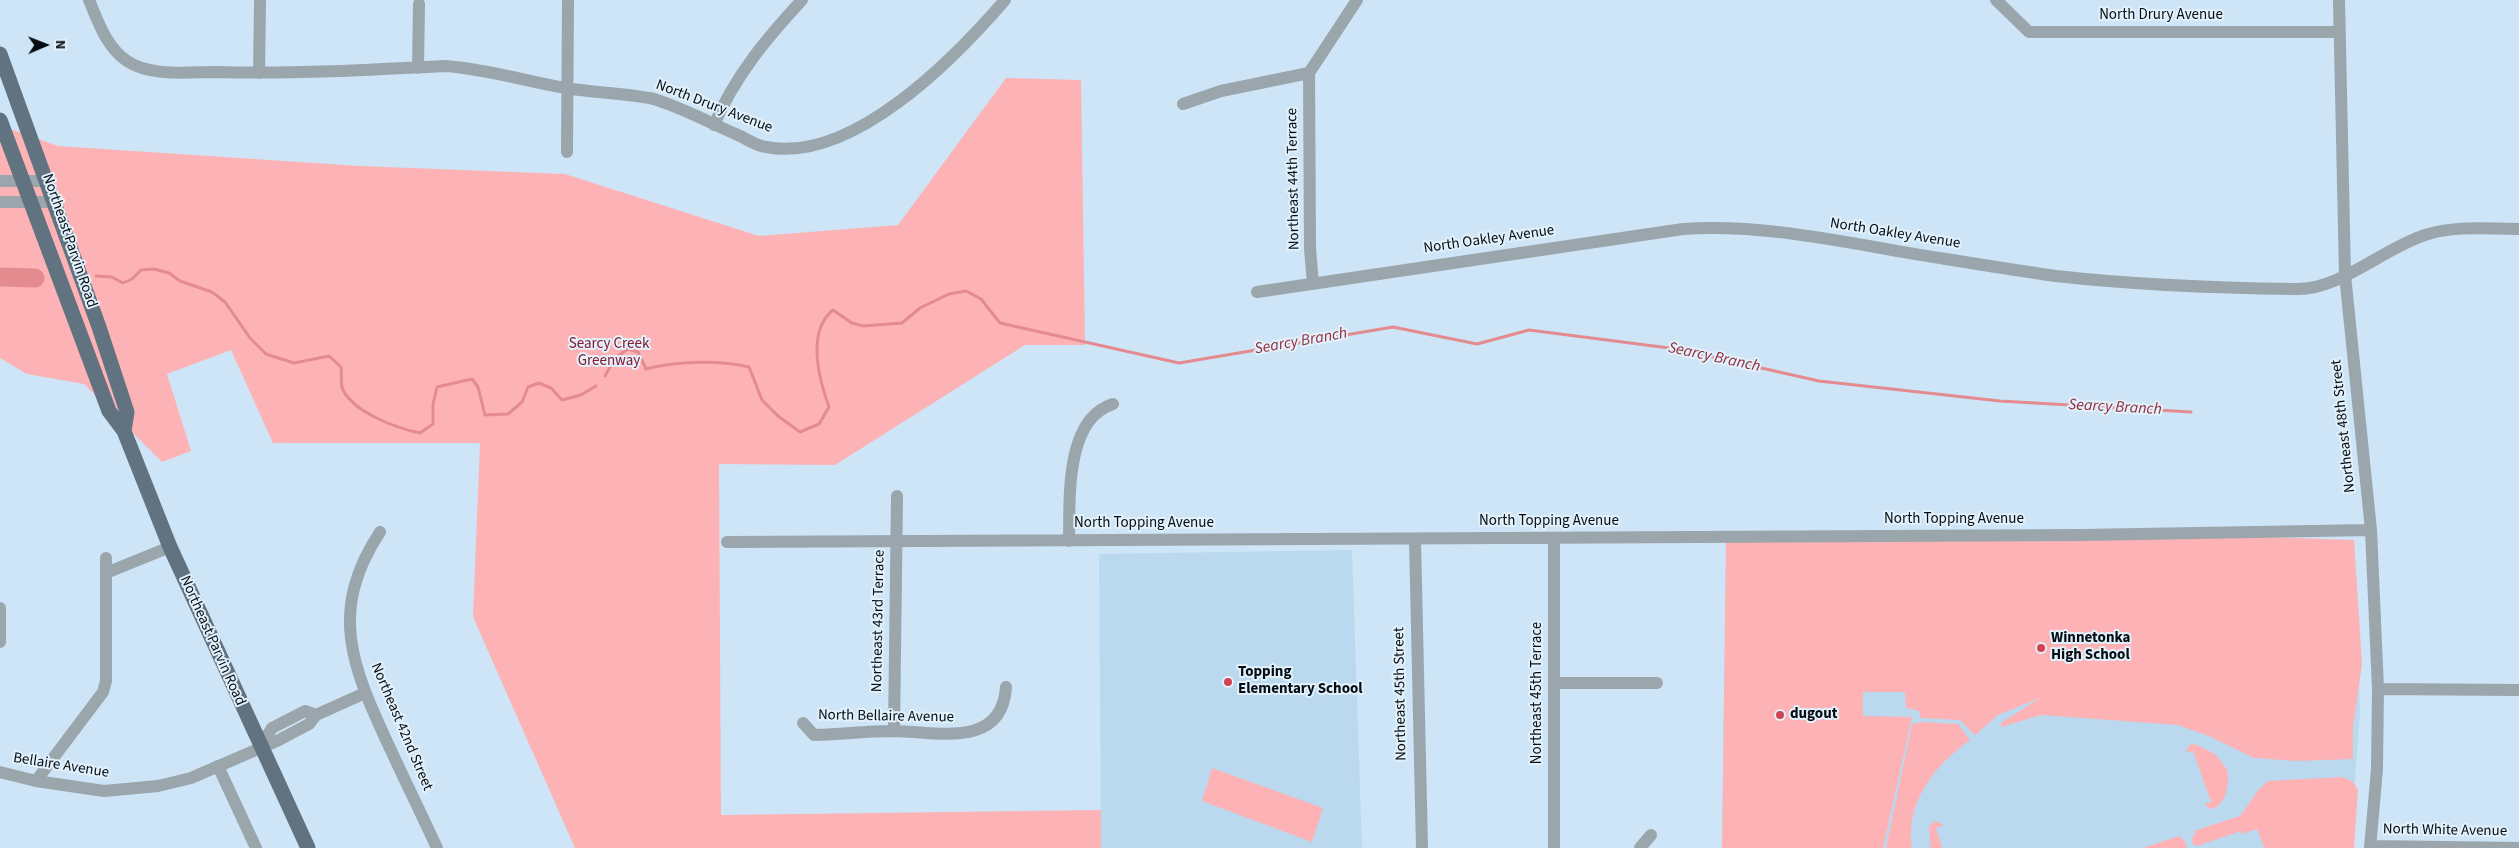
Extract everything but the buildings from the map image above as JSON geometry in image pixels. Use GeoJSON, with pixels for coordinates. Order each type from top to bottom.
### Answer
{"type":"FeatureCollection","features":[{"type":"Feature","properties":{"kind":"main road","name":"Northeast Parvin Road"},"geometry":{"type":"LineString","coordinates":[[0,54],[48,181],[127,412],[124,431]]}},
{"type":"Feature","properties":{"kind":"main road","name":"Northeast Parvin Road"},"geometry":{"type":"LineString","coordinates":[[1,127],[32,202],[109,411],[124,431],[170,548],[308,848]]}},
{"type":"Feature","properties":{"kind":"street","name":"North Drury Avenue"},"geometry":{"type":"LineString","coordinates":[[89,0],[98,22],[115,50],[126,60],[151,70],[258,73],[472,68],[569,89],[635,95],[654,100],[765,147],[804,149],[817,146],[872,119],[920,86],[979,30],[1005,0]]}},
{"type":"Feature","properties":{"kind":"street"},"geometry":{"type":"LineString","coordinates":[[567,152],[569,89],[568,0]]}},
{"type":"Feature","properties":{"kind":"street"},"geometry":{"type":"LineString","coordinates":[[714,125],[726,97],[742,70],[762,42],[802,0]]}},
{"type":"Feature","properties":{"kind":"street"},"geometry":{"type":"LineString","coordinates":[[1183,104],[1222,91],[1309,73],[1357,0]]}},
{"type":"Feature","properties":{"kind":"street","name":"North Drury Avenue"},"geometry":{"type":"LineString","coordinates":[[1996,0],[2029,32],[2339,32]]}},
{"type":"Feature","properties":{"kind":"street","name":"Northeast 48th Street"},"geometry":{"type":"LineString","coordinates":[[2338,0],[2345,275],[2371,530],[2378,689],[2377,769],[2370,847]]}},
{"type":"Feature","properties":{"kind":"street"},"geometry":{"type":"LineString","coordinates":[[258,73],[260,2]]}},
{"type":"Feature","properties":{"kind":"street"},"geometry":{"type":"LineString","coordinates":[[418,68],[419,4]]}},
{"type":"Feature","properties":{"kind":"street","name":"Northeast 44th Terrace"},"geometry":{"type":"LineString","coordinates":[[1309,73],[1310,248],[1313,284]]}},
{"type":"Feature","properties":{"kind":"street"},"geometry":{"type":"LineString","coordinates":[[0,181],[48,181]]}},
{"type":"Feature","properties":{"kind":"street"},"geometry":{"type":"LineString","coordinates":[[0,202],[54,202]]}},
{"type":"Feature","properties":{"kind":"street","name":"North Oakley Avenue"},"geometry":{"type":"LineString","coordinates":[[1257,292],[1496,255],[1716,226],[1764,229],[1866,247],[2057,276],[2179,286],[2300,290],[2328,284],[2410,241],[2440,231],[2472,227],[2519,228]]}},
{"type":"Feature","properties":{"kind":"street"},"geometry":{"type":"LineString","coordinates":[[1069,541],[1072,462],[1075,448],[1088,423],[1098,413],[1113,404]]}},
{"type":"Feature","properties":{"kind":"street","name":"Northeast 43rd Terrace"},"geometry":{"type":"LineString","coordinates":[[894,731],[897,496]]}},
{"type":"Feature","properties":{"kind":"street","name":"North Topping Avenue"},"geometry":{"type":"LineString","coordinates":[[727,542],[2082,536],[2371,530]]}},
{"type":"Feature","properties":{"kind":"street","name":"Northeast 42nd Street"},"geometry":{"type":"LineString","coordinates":[[380,532],[360,572],[350,612],[350,644],[365,693],[437,848]]}},
{"type":"Feature","properties":{"kind":"street","name":"Northeast 45th Terrace"},"geometry":{"type":"LineString","coordinates":[[1554,538],[1554,848]]}},
{"type":"Feature","properties":{"kind":"street","name":"Northeast 45th Street"},"geometry":{"type":"LineString","coordinates":[[1414,539],[1422,848]]}},
{"type":"Feature","properties":{"kind":"street"},"geometry":{"type":"LineString","coordinates":[[106,573],[170,548]]}},
{"type":"Feature","properties":{"kind":"street"},"geometry":{"type":"LineString","coordinates":[[36,781],[103,692],[106,681],[106,558]]}},
{"type":"Feature","properties":{"kind":"street"},"geometry":{"type":"LineString","coordinates":[[0,608],[0,642]]}},
{"type":"Feature","properties":{"kind":"street"},"geometry":{"type":"LineString","coordinates":[[1554,683],[1657,683]]}},
{"type":"Feature","properties":{"kind":"street","name":"North Bellaire Avenue"},"geometry":{"type":"LineString","coordinates":[[803,723],[814,735],[894,731],[958,735],[980,729],[998,715],[1005,698],[1006,687]]}},
{"type":"Feature","properties":{"kind":"street"},"geometry":{"type":"LineString","coordinates":[[2378,689],[2519,690]]}},
{"type":"Feature","properties":{"kind":"street"},"geometry":{"type":"LineString","coordinates":[[260,747],[279,740],[309,724],[316,715],[365,693]]}},
{"type":"Feature","properties":{"kind":"street","name":"Bellaire Avenue"},"geometry":{"type":"LineString","coordinates":[[0,772],[36,781],[104,791],[131,790],[184,780],[260,747]]}},
{"type":"Feature","properties":{"kind":"street"},"geometry":{"type":"LineString","coordinates":[[218,766],[256,848]]}},
{"type":"Feature","properties":{"kind":"street"},"geometry":{"type":"LineString","coordinates":[[1640,848],[1650,834]]}},
{"type":"Feature","properties":{"kind":"street","name":"North White Avenue"},"geometry":{"type":"LineString","coordinates":[[2370,847],[2519,848]]}},
{"type":"Feature","properties":{"kind":"shaded area","name":"Winnetonka High School"},"geometry":{"type":"Polygon","coordinates":[[[1726,542],[2353,543],[2360,711],[2350,848],[1722,848],[1726,542]]]}},
{"type":"Feature","properties":{"kind":"shaded area","name":"Topping Elementary School"},"geometry":{"type":"Polygon","coordinates":[[[1352,550],[1362,848],[1101,848],[1099,554],[1352,550]]]}},
{"type":"Feature","properties":{"kind":"green space","name":"Searcy Creek Greenway"},"geometry":{"type":"Polygon","coordinates":[[[1006,78],[1081,80],[1085,345],[1025,345],[835,465],[719,464],[721,815],[1101,810],[1101,848],[575,848],[473,617],[480,443],[273,443],[231,350],[167,374],[191,451],[162,462],[84,384],[27,374],[0,358],[0,134],[2,126],[58,146],[360,166],[565,174],[759,236],[898,225],[1006,78]]]}},
{"type":"Feature","properties":{"kind":"green space","name":"Winnetonka High School"},"geometry":{"type":"Polygon","coordinates":[[[2262,537],[2354,540],[2362,664],[2353,727],[2353,759],[2297,761],[2254,758],[2209,736],[2178,725],[2041,715],[2001,727],[2001,723],[2040,698],[1998,715],[1975,735],[1960,720],[1921,718],[1919,711],[1906,708],[1905,692],[1863,692],[1863,716],[1912,717],[1883,848],[1722,848],[1726,542],[2262,537]]]}},
{"type":"Feature","properties":{"kind":"green space"},"geometry":{"type":"Polygon","coordinates":[[[1922,722],[1958,724],[1970,740],[1945,761],[1925,786],[1913,815],[1911,831],[1912,848],[1886,848],[1912,724],[1922,722]]]}},
{"type":"Feature","properties":{"kind":"green space"},"geometry":{"type":"Polygon","coordinates":[[[2195,744],[2215,754],[2227,769],[2226,794],[2220,804],[2210,809],[2204,804],[2211,802],[2193,751],[2186,753],[2189,745],[2195,744]]]}},
{"type":"Feature","properties":{"kind":"green space"},"geometry":{"type":"Polygon","coordinates":[[[1212,768],[1323,808],[1312,842],[1202,801],[1212,768]]]}},
{"type":"Feature","properties":{"kind":"green space"},"geometry":{"type":"Polygon","coordinates":[[[2343,777],[2353,782],[2358,790],[2354,848],[2264,848],[2257,829],[2241,834],[2241,831],[2197,846],[2193,844],[2194,831],[2240,816],[2259,789],[2268,781],[2343,777]]]}},
{"type":"Feature","properties":{"kind":"green space"},"geometry":{"type":"Polygon","coordinates":[[[1935,821],[1943,826],[1936,828],[1942,848],[1931,848],[1929,827],[1935,821]]]}},
{"type":"Feature","properties":{"kind":"green space"},"geometry":{"type":"Polygon","coordinates":[[[2179,836],[2185,841],[2187,848],[2143,848],[2179,836]]]}},
{"type":"Feature","properties":{"kind":"waterway","name":"Searcy Branch"},"geometry":{"type":"LineString","coordinates":[[96,276],[112,277],[123,283],[132,279],[141,270],[154,269],[169,273],[180,281],[212,292],[225,302],[250,338],[266,354],[294,363],[329,356],[341,367],[343,390],[357,406],[388,423],[420,433],[433,424],[433,404],[437,387],[472,379],[478,387],[485,415],[508,414],[522,402],[528,387],[539,383],[551,388],[562,400],[581,395],[596,386]]}},
{"type":"Feature","properties":{"kind":"waterway","name":"Searcy Branch"},"geometry":{"type":"LineString","coordinates":[[0,277],[35,278]]}},
{"type":"Feature","properties":{"kind":"waterway","name":"Searcy Branch"},"geometry":{"type":"LineString","coordinates":[[605,376],[615,358],[628,349],[638,352],[646,369],[670,364],[698,362],[725,363],[749,367],[762,400],[778,416],[800,432],[819,424],[829,407],[819,370],[817,343],[825,319],[833,310],[852,323],[863,326],[902,323],[920,308],[949,294],[966,291],[981,299],[1000,323],[1179,363],[1393,327],[1477,344],[1529,330],[1677,349],[1819,381],[2000,401],[2191,412]]}},
{"type":"Feature","properties":{"kind":"place","name":"Winnetonka High School"},"geometry":{"type":"Point","coordinates":[2041,648]}},
{"type":"Feature","properties":{"kind":"place","name":"Topping Elementary School"},"geometry":{"type":"Point","coordinates":[1228,682]}},
{"type":"Feature","properties":{"kind":"place","name":"dugout"},"geometry":{"type":"Point","coordinates":[1780,715]}}]}
